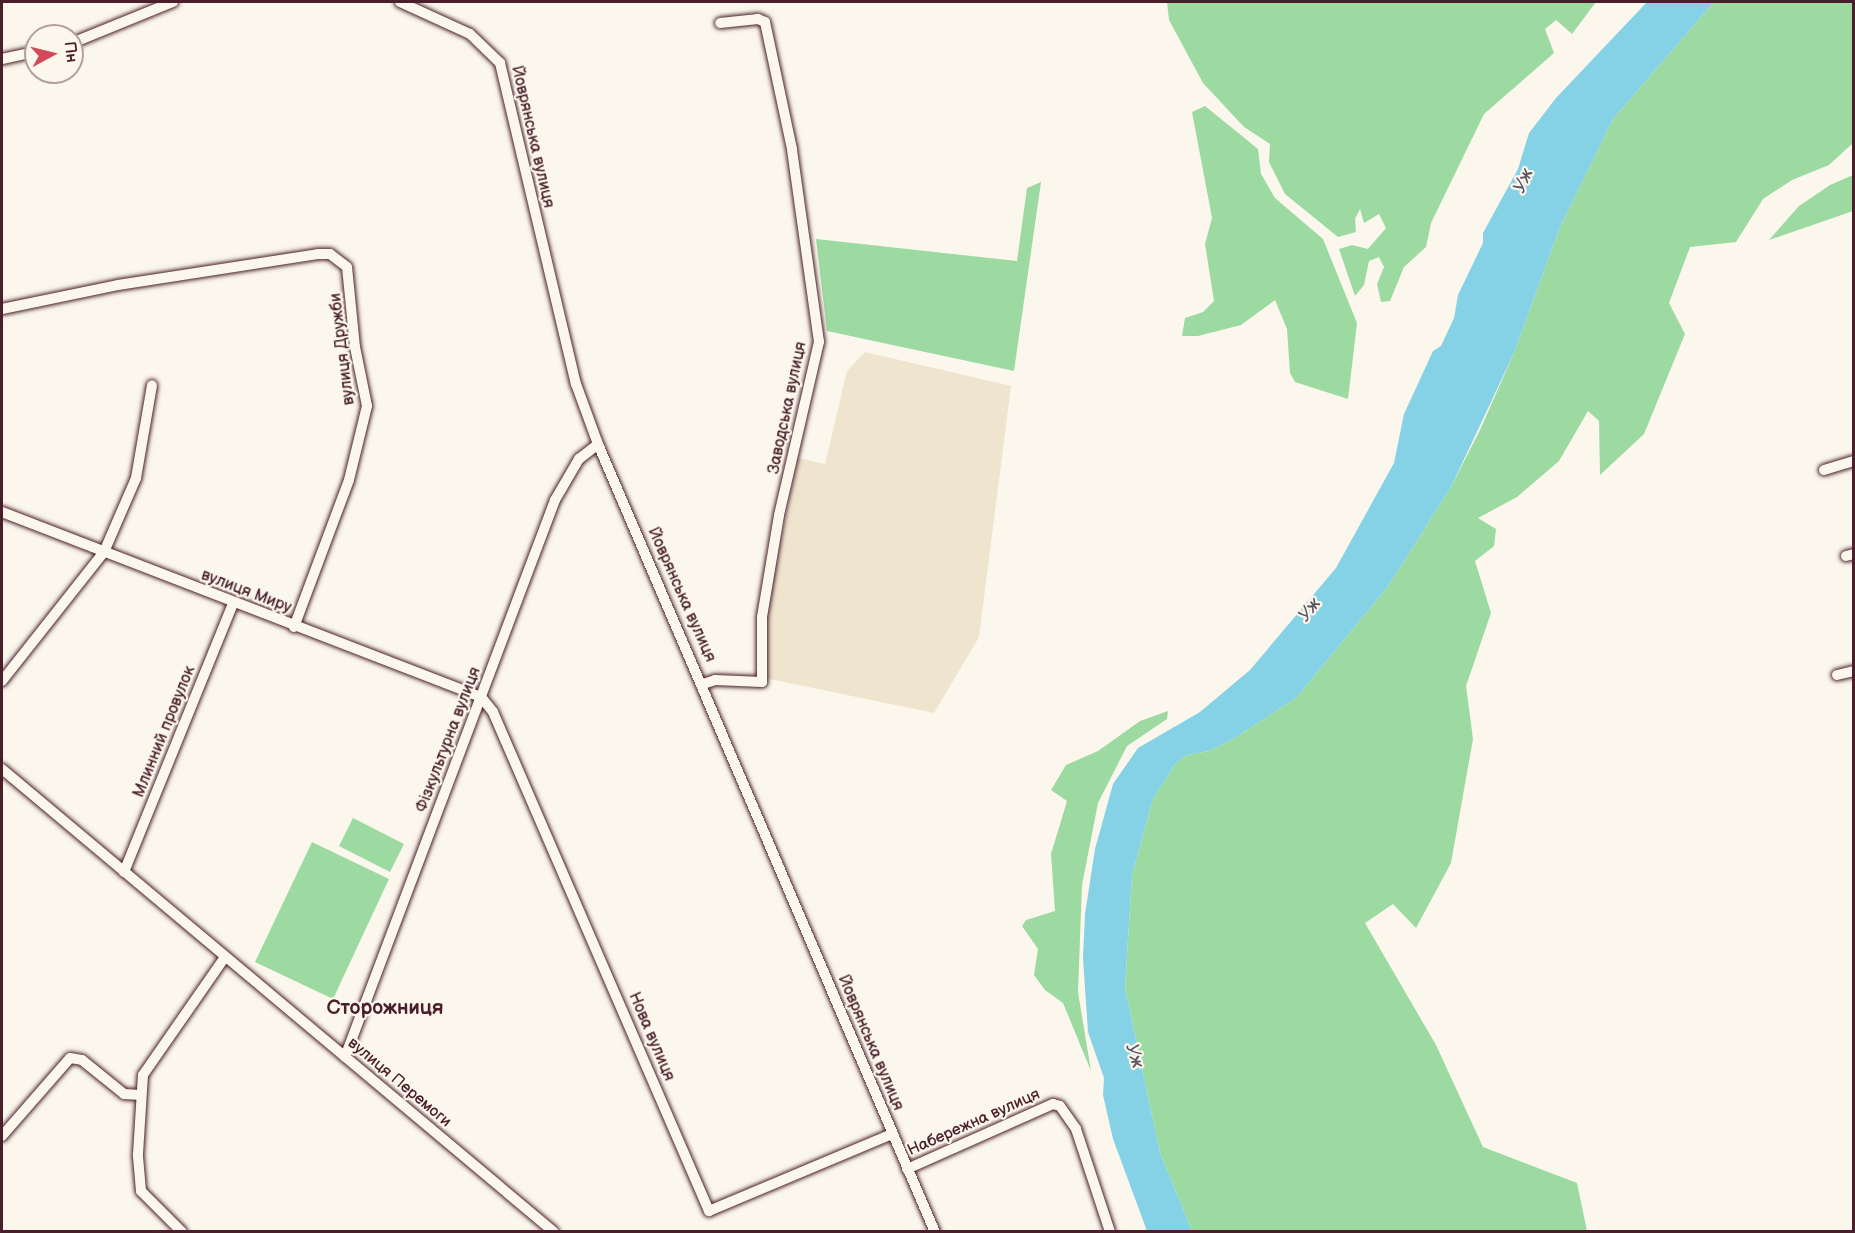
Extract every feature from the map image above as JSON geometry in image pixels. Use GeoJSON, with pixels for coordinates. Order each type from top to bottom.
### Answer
{"type":"FeatureCollection","features":[{"type":"Feature","properties":{"kind":"street"},"geometry":{"type":"LineString","coordinates":[[84,38],[173,2]]}},
{"type":"Feature","properties":{"kind":"street","name":"Йоврянська вулиця"},"geometry":{"type":"LineString","coordinates":[[400,2],[470,34],[500,63],[576,384],[598,444],[704,684],[935,1232]]}},
{"type":"Feature","properties":{"kind":"street","name":"Заводська вулиця"},"geometry":{"type":"LineString","coordinates":[[704,684],[715,680],[762,682],[762,617],[779,515],[819,342],[792,149],[765,22],[758,19],[720,23]]}},
{"type":"Feature","properties":{"kind":"street"},"geometry":{"type":"LineString","coordinates":[[2,59],[24,54]]}},
{"type":"Feature","properties":{"kind":"street","name":"вулиця Дружби"},"geometry":{"type":"LineString","coordinates":[[2,309],[118,285],[318,254],[330,254],[347,267],[355,347],[367,406],[349,480],[294,627]]}},
{"type":"Feature","properties":{"kind":"street"},"geometry":{"type":"LineString","coordinates":[[2,681],[104,552],[136,478],[152,385]]}},
{"type":"Feature","properties":{"kind":"street","name":"Фізкультурна вулиця"},"geometry":{"type":"LineString","coordinates":[[345,1057],[555,500],[579,459],[598,444]]}},
{"type":"Feature","properties":{"kind":"street"},"geometry":{"type":"LineString","coordinates":[[1824,470],[1854,461]]}},
{"type":"Feature","properties":{"kind":"street","name":"вулиця Миру"},"geometry":{"type":"LineString","coordinates":[[2,512],[481,698]]}},
{"type":"Feature","properties":{"kind":"street","name":"Млинний провулок"},"geometry":{"type":"LineString","coordinates":[[124,872],[233,603]]}},
{"type":"Feature","properties":{"kind":"street"},"geometry":{"type":"LineString","coordinates":[[1837,675],[1854,671]]}},
{"type":"Feature","properties":{"kind":"street","name":"Нова вулиця"},"geometry":{"type":"LineString","coordinates":[[481,698],[493,712],[709,1211],[892,1134]]}},
{"type":"Feature","properties":{"kind":"street","name":"вулиця Перемоги"},"geometry":{"type":"LineString","coordinates":[[2,769],[554,1232]]}},
{"type":"Feature","properties":{"kind":"street"},"geometry":{"type":"LineString","coordinates":[[182,1232],[141,1191],[143,1076],[152,1059],[225,957]]}},
{"type":"Feature","properties":{"kind":"street"},"geometry":{"type":"LineString","coordinates":[[2,1137],[70,1058],[82,1060],[124,1094],[141,1095]]}},
{"type":"Feature","properties":{"kind":"street","name":"Набережна вулиця"},"geometry":{"type":"LineString","coordinates":[[907,1169],[1053,1104],[1060,1106],[1076,1130],[1110,1232]]}},
{"type":"Feature","properties":{"kind":"shaded area"},"geometry":{"type":"Polygon","coordinates":[[[865,352],[1011,386],[979,637],[934,713],[765,678],[765,620],[798,458],[825,464],[847,371],[865,352]]]}},
{"type":"Feature","properties":{"kind":"green space"},"geometry":{"type":"Polygon","coordinates":[[[1167,2],[1596,2],[1572,34],[1556,20],[1545,29],[1554,53],[1484,114],[1431,223],[1426,247],[1404,267],[1390,301],[1381,302],[1377,284],[1384,267],[1379,257],[1369,261],[1364,285],[1355,296],[1339,249],[1352,245],[1368,249],[1386,228],[1379,214],[1364,223],[1360,209],[1355,219],[1356,232],[1338,237],[1285,194],[1269,162],[1270,144],[1244,127],[1203,83],[1169,20],[1167,2]]]}},
{"type":"Feature","properties":{"kind":"green space"},"geometry":{"type":"Polygon","coordinates":[[[1714,2],[1853,2],[1853,143],[1829,165],[1792,180],[1763,199],[1736,242],[1690,247],[1669,303],[1685,334],[1644,434],[1600,475],[1599,421],[1588,411],[1559,461],[1517,497],[1478,518],[1496,529],[1494,546],[1475,561],[1491,613],[1466,686],[1473,739],[1451,863],[1416,928],[1393,904],[1365,923],[1436,1045],[1483,1147],[1577,1183],[1587,1231],[1192,1231],[1160,1153],[1125,988],[1132,875],[1153,799],[1175,764],[1187,755],[1209,751],[1235,738],[1297,697],[1389,585],[1451,487],[1480,430],[1514,353],[1560,227],[1613,119],[1714,2]]]}},
{"type":"Feature","properties":{"kind":"green space"},"geometry":{"type":"Polygon","coordinates":[[[1205,106],[1258,149],[1261,174],[1275,198],[1323,239],[1357,323],[1348,399],[1295,382],[1290,373],[1287,329],[1275,300],[1241,325],[1198,336],[1182,336],[1185,318],[1203,312],[1214,301],[1205,244],[1212,218],[1192,112],[1205,106]]]}},
{"type":"Feature","properties":{"kind":"green space"},"geometry":{"type":"Polygon","coordinates":[[[1853,175],[1853,211],[1769,240],[1799,206],[1830,185],[1853,175]]]}},
{"type":"Feature","properties":{"kind":"green space"},"geometry":{"type":"Polygon","coordinates":[[[1041,182],[1014,371],[827,331],[816,239],[1017,261],[1027,188],[1041,182]]]}},
{"type":"Feature","properties":{"kind":"green space"},"geometry":{"type":"Polygon","coordinates":[[[1168,711],[1167,719],[1127,746],[1098,803],[1082,885],[1078,992],[1091,1071],[1063,1003],[1045,990],[1034,975],[1038,949],[1022,926],[1026,920],[1055,911],[1051,854],[1067,801],[1051,790],[1066,765],[1098,751],[1140,721],[1168,711]]]}},
{"type":"Feature","properties":{"kind":"green space"},"geometry":{"type":"Polygon","coordinates":[[[353,818],[404,844],[390,872],[339,846],[353,818]]]}},
{"type":"Feature","properties":{"kind":"green space"},"geometry":{"type":"Polygon","coordinates":[[[312,842],[389,879],[333,999],[255,962],[312,842]]]}},
{"type":"Feature","properties":{"kind":"water","name":"Уж"},"geometry":{"type":"Polygon","coordinates":[[[1647,2],[1714,2],[1613,119],[1560,227],[1514,353],[1451,487],[1389,585],[1297,697],[1235,738],[1209,751],[1187,755],[1175,764],[1153,799],[1132,875],[1125,988],[1160,1153],[1192,1231],[1147,1231],[1113,1139],[1103,1095],[1104,1078],[1088,1032],[1083,958],[1085,914],[1095,849],[1113,784],[1138,748],[1200,712],[1250,670],[1336,568],[1394,463],[1404,414],[1433,351],[1441,346],[1454,318],[1458,295],[1483,243],[1483,233],[1518,169],[1529,133],[1556,98],[1647,2]]]}},
{"type":"Feature","properties":{"kind":"district","name":"Сторожниця"},"geometry":{"type":"Point","coordinates":[385,1008]}}]}
